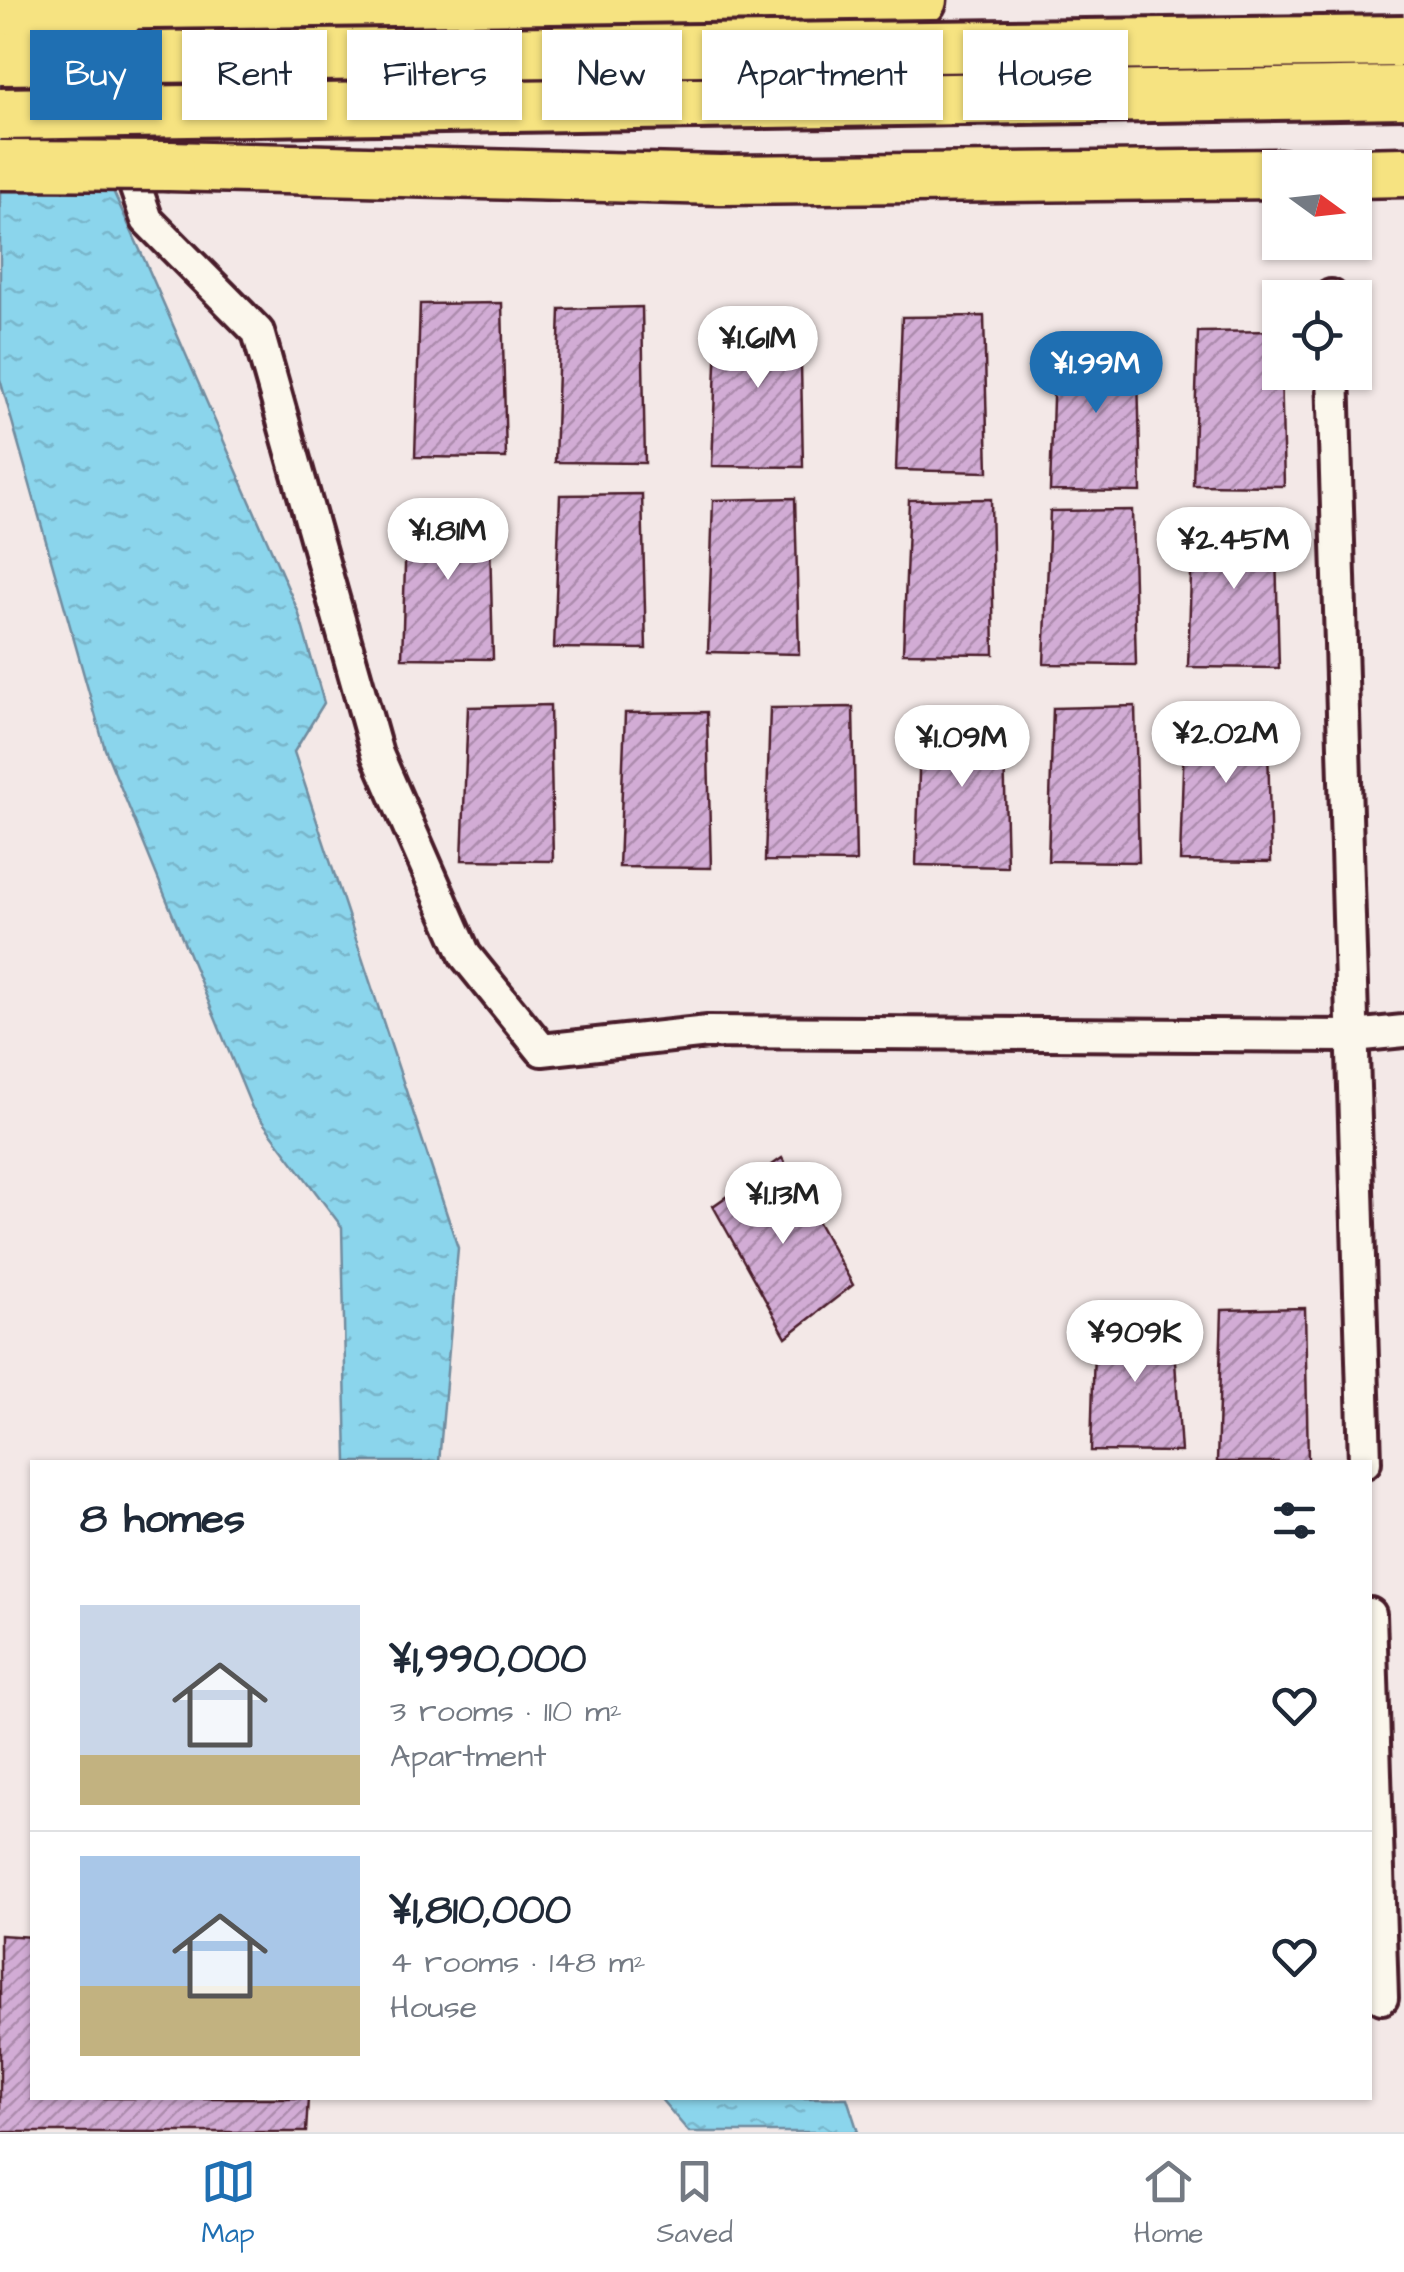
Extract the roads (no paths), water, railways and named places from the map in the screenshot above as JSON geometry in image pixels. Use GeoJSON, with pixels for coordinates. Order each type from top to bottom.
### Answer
{"type":"FeatureCollection","features":[{"type":"Feature","properties":{"kind":"highway"},"geometry":{"type":"LineString","coordinates":[[0,59],[1404,41]]}},
{"type":"Feature","properties":{"kind":"highway"},"geometry":{"type":"LineString","coordinates":[[0,114],[1404,92]]}},
{"type":"Feature","properties":{"kind":"main road"},"geometry":{"type":"LineString","coordinates":[[0,16],[922,0]]}},
{"type":"Feature","properties":{"kind":"main road"},"geometry":{"type":"LineString","coordinates":[[0,165],[720,180],[1262,174]]}},
{"type":"Feature","properties":{"kind":"main road"},"geometry":{"type":"LineString","coordinates":[[1372,173],[1404,172]]}},
{"type":"Feature","properties":{"kind":"street"},"geometry":{"type":"LineString","coordinates":[[70,0],[147,220],[258,332],[377,754],[465,955],[542,1050],[708,1032],[1352,1036],[1404,1031]]}},
{"type":"Feature","properties":{"kind":"street"},"geometry":{"type":"LineString","coordinates":[[1334,390],[1366,1460]]}},
{"type":"Feature","properties":{"kind":"street"},"geometry":{"type":"LineString","coordinates":[[1372,1678],[1382,1998]]}},
{"type":"Feature","properties":{"kind":"water"},"geometry":{"type":"Polygon","coordinates":[[[0,0],[26,0],[40,30],[30,30],[30,120],[81,120],[298,611],[324,703],[294,752],[458,1248],[439,1460],[347,1460],[342,1227],[252,1108],[105,749],[0,379],[0,0]]]}},
{"type":"Feature","properties":{"kind":"water"},"geometry":{"type":"Polygon","coordinates":[[[662,2100],[848,2100],[858,2132],[689,2132],[662,2100]]]}}]}
